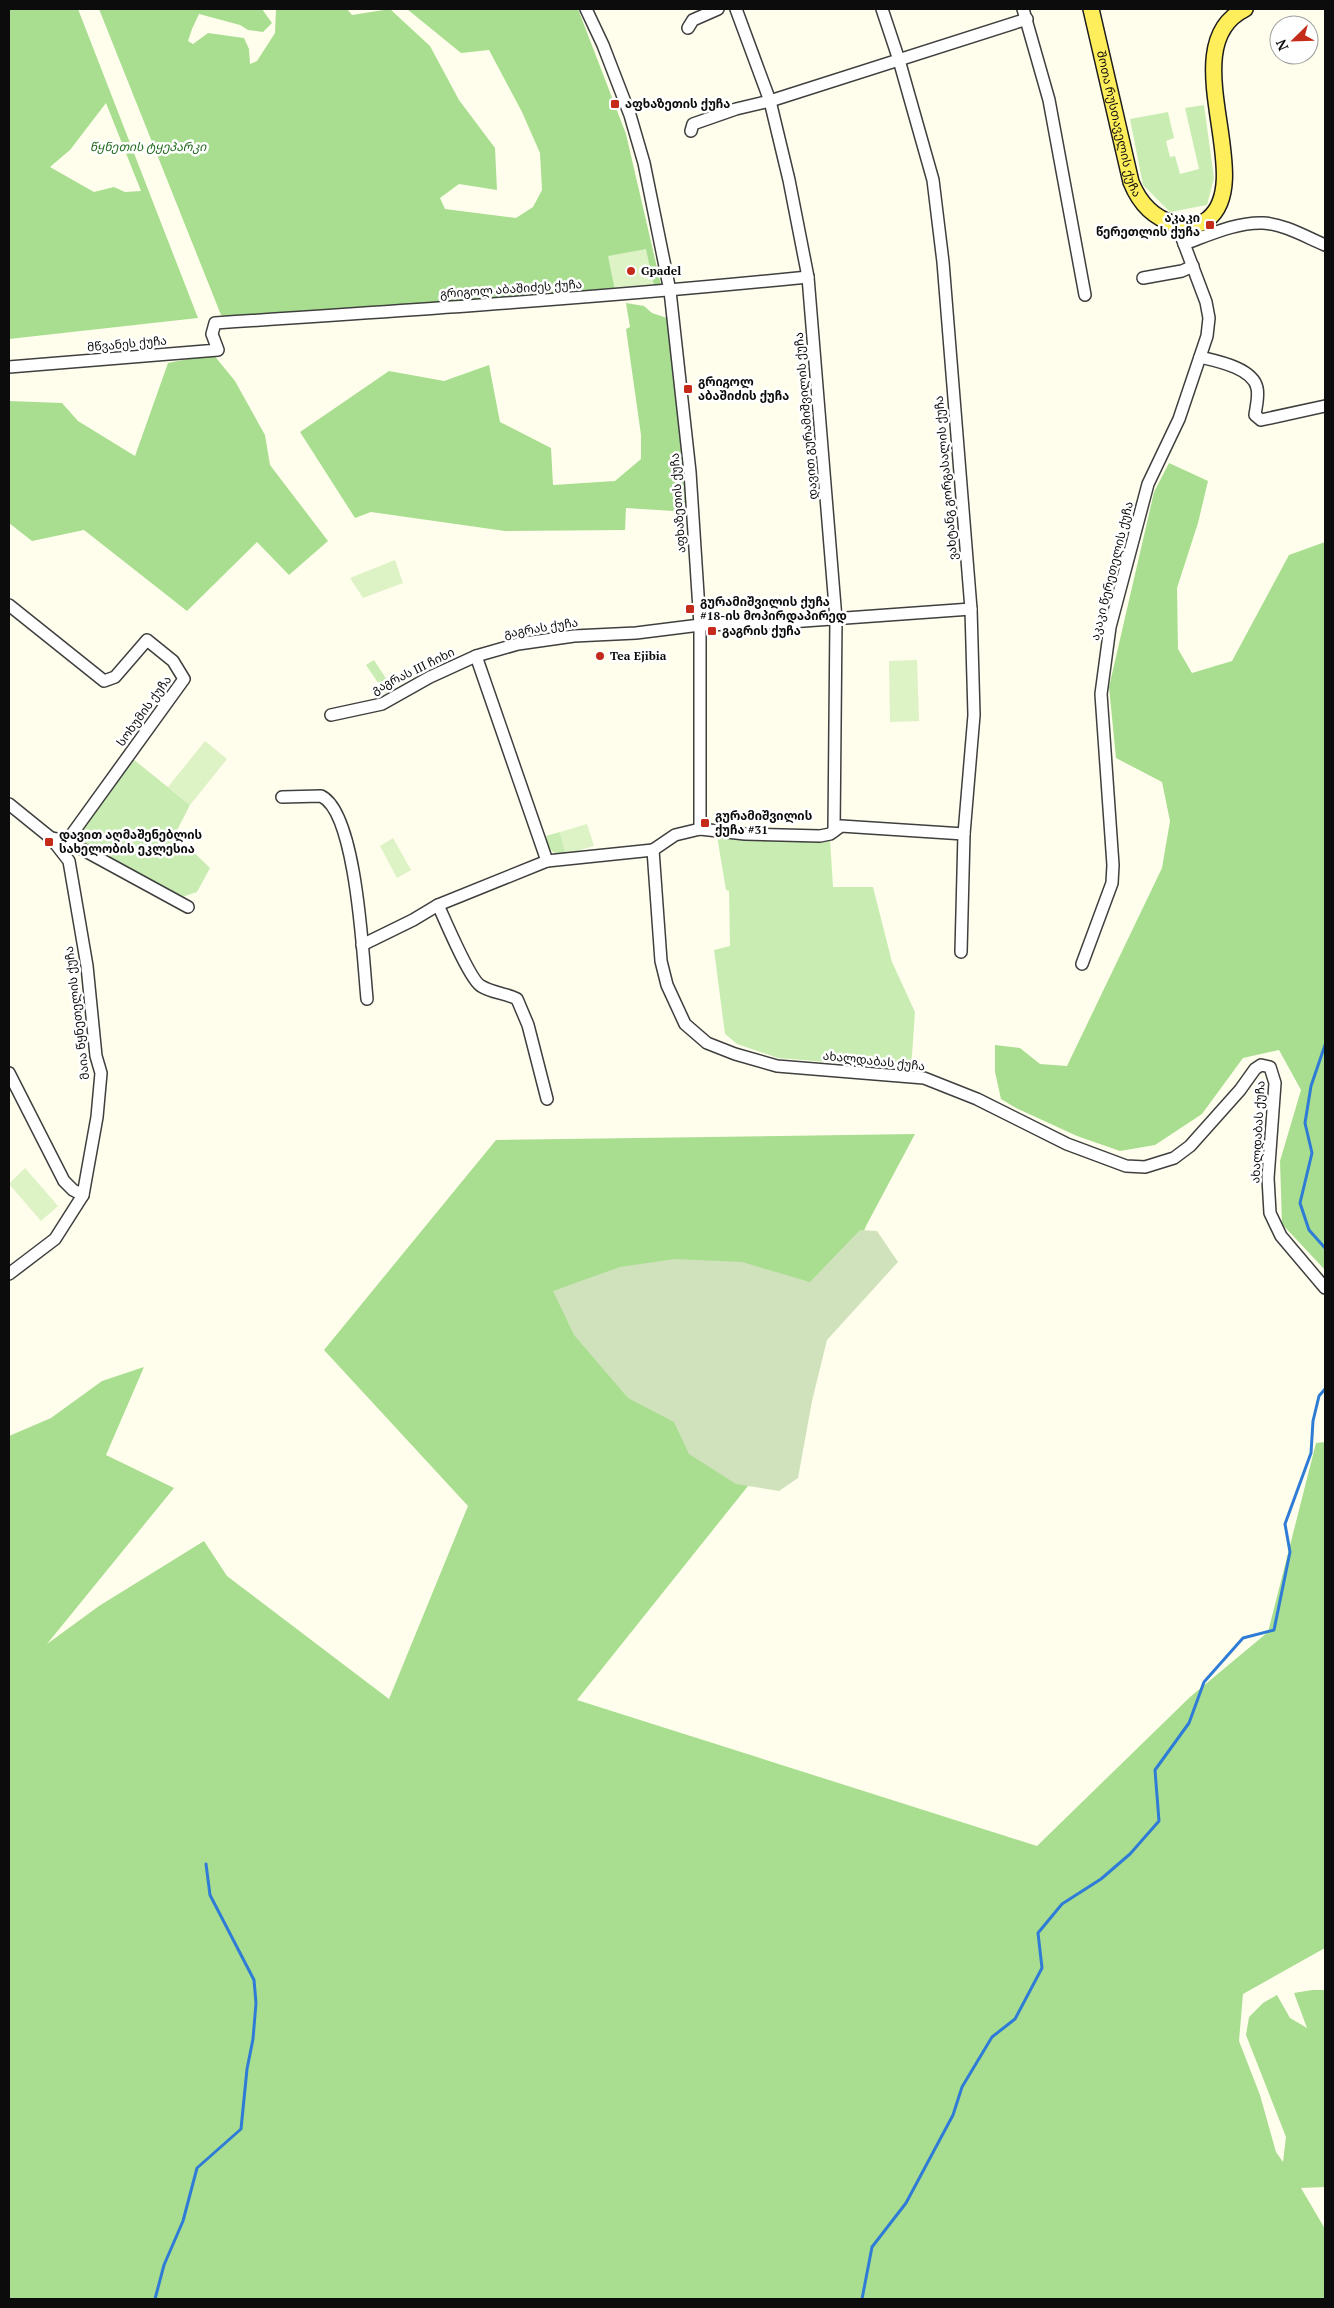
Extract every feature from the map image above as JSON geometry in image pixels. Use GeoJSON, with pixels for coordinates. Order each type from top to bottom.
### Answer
{"type":"FeatureCollection","features":[{"type":"Feature","properties":{"kind":"main road","name":"შოთა რუსთაველის ქუჩა"},"geometry":{"type":"LineString","coordinates":[[1092,9],[1131,182],[1137,197],[1149,210],[1164,221],[1177,225]]}},
{"type":"Feature","properties":{"kind":"main road"},"geometry":{"type":"LineString","coordinates":[[1177,225],[1195,225],[1206,222],[1214,214],[1222,201],[1225,186],[1224,164],[1214,98],[1214,64],[1222,32],[1229,21],[1245,9]]}},
{"type":"Feature","properties":{"kind":"street","name":"აფხაზეთის ქუჩა"},"geometry":{"type":"LineString","coordinates":[[586,9],[603,45],[630,115],[644,163],[670,291],[690,472],[700,625],[700,829]]}},
{"type":"Feature","properties":{"kind":"street"},"geometry":{"type":"LineString","coordinates":[[688,28],[693,20],[718,9]]}},
{"type":"Feature","properties":{"kind":"street","name":"დავით გურამიშვილის ქუჩა"},"geometry":{"type":"LineString","coordinates":[[736,9],[770,100],[789,180],[808,277],[836,619],[834,831]]}},
{"type":"Feature","properties":{"kind":"street","name":"ვახტანგ გორგასალის ქუჩა"},"geometry":{"type":"LineString","coordinates":[[882,9],[900,60],[933,180],[943,262],[971,609],[974,716],[964,834],[961,952]]}},
{"type":"Feature","properties":{"kind":"street"},"geometry":{"type":"LineString","coordinates":[[691,131],[694,124],[736,109],[900,60],[1025,14],[1049,100],[1084,295]]}},
{"type":"Feature","properties":{"kind":"street"},"geometry":{"type":"LineString","coordinates":[[1184,244],[1236,226],[1262,223],[1278,226],[1325,245]]}},
{"type":"Feature","properties":{"kind":"street","name":"აკაკი წერეთელის ქუჩა"},"geometry":{"type":"LineString","coordinates":[[1082,964],[1112,883],[1114,861],[1101,694],[1110,627],[1148,484],[1179,420],[1200,357],[1209,318],[1206,302],[1177,225]]}},
{"type":"Feature","properties":{"kind":"street"},"geometry":{"type":"LineString","coordinates":[[1143,278],[1182,271],[1193,266]]}},
{"type":"Feature","properties":{"kind":"street","name":"გრიგოლ აბაშიძეს ქუჩა"},"geometry":{"type":"LineString","coordinates":[[215,323],[670,291],[808,277]]}},
{"type":"Feature","properties":{"kind":"street","name":"მწვანეს ქუჩა"},"geometry":{"type":"LineString","coordinates":[[9,367],[218,350],[212,334],[215,323]]}},
{"type":"Feature","properties":{"kind":"street"},"geometry":{"type":"LineString","coordinates":[[1200,357],[1236,367],[1252,378],[1257,387],[1255,415],[1261,420],[1325,406]]}},
{"type":"Feature","properties":{"kind":"street","name":"სოხუმის ქუჩა"},"geometry":{"type":"LineString","coordinates":[[9,606],[104,681],[115,677],[147,640],[173,661],[184,679],[67,841]]}},
{"type":"Feature","properties":{"kind":"street","name":"გაგრას ქუჩა"},"geometry":{"type":"LineString","coordinates":[[476,656],[518,644],[574,636],[636,633],[700,625],[836,619],[971,609]]}},
{"type":"Feature","properties":{"kind":"street"},"geometry":{"type":"LineString","coordinates":[[476,656],[547,861]]}},
{"type":"Feature","properties":{"kind":"street","name":"გაგრას III ჩიხი"},"geometry":{"type":"LineString","coordinates":[[332,715],[382,704],[430,677],[476,656]]}},
{"type":"Feature","properties":{"kind":"street"},"geometry":{"type":"LineString","coordinates":[[282,797],[320,796],[338,814],[354,870],[367,999]]}},
{"type":"Feature","properties":{"kind":"street","name":"მაია წყნეთელის ქუჩა"},"geometry":{"type":"LineString","coordinates":[[9,804],[51,838],[69,860],[86,966],[96,1056],[101,1073],[97,1117],[83,1195],[55,1239],[9,1274]]}},
{"type":"Feature","properties":{"kind":"street"},"geometry":{"type":"LineString","coordinates":[[362,945],[413,920],[438,905],[547,861],[653,850],[665,840],[676,835],[700,829],[745,834],[820,836],[834,831],[840,826],[964,834]]}},
{"type":"Feature","properties":{"kind":"street"},"geometry":{"type":"LineString","coordinates":[[51,838],[67,841],[188,907]]}},
{"type":"Feature","properties":{"kind":"street","name":"ახალდაბას ქუჩა"},"geometry":{"type":"LineString","coordinates":[[653,850],[661,961],[670,994],[685,1024],[696,1035],[707,1043],[735,1054],[777,1066],[924,1078],[977,1099],[1067,1144],[1126,1166],[1145,1167],[1174,1158],[1190,1146],[1240,1090],[1255,1069],[1261,1065],[1270,1067],[1275,1082],[1268,1178],[1270,1213],[1281,1236],[1325,1288]]}},
{"type":"Feature","properties":{"kind":"street"},"geometry":{"type":"LineString","coordinates":[[438,905],[475,981],[486,989],[508,994],[517,999],[528,1025],[547,1099]]}},
{"type":"Feature","properties":{"kind":"street"},"geometry":{"type":"LineString","coordinates":[[9,1073],[64,1181],[73,1190],[83,1195]]}},
{"type":"Feature","properties":{"kind":"green space"},"geometry":{"type":"Polygon","coordinates":[[[9,9],[78,9],[198,318],[9,339],[9,9]],[[106,103],[70,150],[50,167],[94,192],[114,187],[125,192],[141,191],[106,103]]]}},
{"type":"Feature","properties":{"kind":"green space","name":"წყნეთის ტყეპარკი"},"geometry":{"type":"Polygon","coordinates":[[[99,9],[262,9],[272,23],[263,32],[248,30],[240,25],[199,14],[188,41],[193,44],[208,33],[244,38],[249,49],[250,64],[257,61],[275,33],[276,9],[347,9],[352,15],[390,9],[430,46],[459,100],[495,148],[497,190],[459,184],[440,198],[445,209],[516,218],[533,207],[542,190],[540,153],[522,112],[489,50],[461,53],[407,9],[578,9],[626,134],[661,285],[654,286],[645,249],[615,291],[231,318],[221,315],[99,9]]]}},
{"type":"Feature","properties":{"kind":"green space"},"geometry":{"type":"Polygon","coordinates":[[[1204,105],[1214,178],[1207,205],[1170,212],[1143,185],[1130,119],[1168,112],[1174,138],[1166,141],[1170,157],[1175,156],[1180,174],[1199,169],[1185,108],[1204,105]]]}},
{"type":"Feature","properties":{"kind":"green space","name":"Gpadel"},"geometry":{"type":"Polygon","coordinates":[[[646,249],[654,286],[615,291],[608,256],[646,249]]]}},
{"type":"Feature","properties":{"kind":"green space"},"geometry":{"type":"Polygon","coordinates":[[[626,303],[644,306],[652,313],[667,318],[687,501],[673,511],[626,508],[625,530],[505,531],[371,512],[355,518],[300,432],[389,371],[444,381],[489,365],[500,422],[551,448],[553,485],[615,481],[641,459],[641,435],[626,329],[630,327],[626,303]]]}},
{"type":"Feature","properties":{"kind":"green space"},"geometry":{"type":"Polygon","coordinates":[[[213,354],[235,381],[265,435],[270,465],[328,541],[289,575],[257,542],[187,611],[84,530],[32,541],[9,523],[9,401],[62,403],[78,421],[135,456],[168,363],[213,354]]]}},
{"type":"Feature","properties":{"kind":"green space"},"geometry":{"type":"Polygon","coordinates":[[[1169,463],[1208,481],[1198,523],[1177,588],[1178,649],[1192,673],[1232,661],[1289,555],[1325,542],[1325,1270],[1282,1224],[1280,1161],[1301,1090],[1279,1050],[1243,1058],[1202,1114],[1155,1145],[1120,1151],[1077,1136],[1016,1108],[1001,1099],[995,1072],[995,1045],[1020,1048],[1040,1064],[1067,1066],[1162,868],[1170,821],[1162,782],[1116,758],[1109,687],[1154,492],[1169,463]]]}},
{"type":"Feature","properties":{"kind":"green space"},"geometry":{"type":"Polygon","coordinates":[[[395,560],[403,583],[363,598],[350,578],[395,560]]]}},
{"type":"Feature","properties":{"kind":"green space"},"geometry":{"type":"Polygon","coordinates":[[[374,660],[393,689],[385,693],[366,665],[374,660]]]}},
{"type":"Feature","properties":{"kind":"green space"},"geometry":{"type":"Polygon","coordinates":[[[917,660],[919,721],[890,722],[889,661],[917,660]]]}},
{"type":"Feature","properties":{"kind":"green space"},"geometry":{"type":"Polygon","coordinates":[[[205,741],[227,759],[190,805],[168,787],[205,741]]]}},
{"type":"Feature","properties":{"kind":"green space"},"geometry":{"type":"Polygon","coordinates":[[[133,759],[190,805],[175,834],[210,868],[197,892],[182,897],[76,838],[133,759]]]}},
{"type":"Feature","properties":{"kind":"green space"},"geometry":{"type":"Polygon","coordinates":[[[587,824],[594,846],[566,854],[560,832],[587,824]]]}},
{"type":"Feature","properties":{"kind":"green space"},"geometry":{"type":"Polygon","coordinates":[[[560,832],[566,854],[558,855],[549,849],[546,836],[560,832]]]}},
{"type":"Feature","properties":{"kind":"green space"},"geometry":{"type":"Polygon","coordinates":[[[717,836],[830,839],[833,887],[873,887],[892,962],[915,1012],[911,1069],[778,1058],[737,1044],[725,1034],[714,950],[730,946],[729,891],[726,890],[717,836]]]}},
{"type":"Feature","properties":{"kind":"green space"},"geometry":{"type":"Polygon","coordinates":[[[393,838],[411,870],[397,878],[380,846],[393,838]]]}},
{"type":"Feature","properties":{"kind":"green space"},"geometry":{"type":"Polygon","coordinates":[[[915,1134],[866,1226],[764,1466],[577,1700],[1037,1846],[1190,1697],[1268,1632],[1316,1443],[1325,1442],[1325,1948],[1243,1994],[1239,2041],[1260,2095],[1276,2152],[1283,2162],[1286,2137],[1246,2035],[1249,2017],[1263,2003],[1277,1995],[1290,2018],[1307,2028],[1294,1993],[1325,1990],[1325,2187],[1301,2188],[1325,2229],[1325,2299],[9,2299],[9,1436],[51,1418],[102,1381],[144,1367],[106,1455],[174,1488],[47,1644],[99,1606],[204,1541],[227,1576],[389,1699],[468,1506],[324,1350],[496,1140],[915,1134]]]}},
{"type":"Feature","properties":{"kind":"green space"},"geometry":{"type":"Polygon","coordinates":[[[25,1168],[58,1206],[41,1221],[9,1184],[25,1168]]]}},
{"type":"Feature","properties":{"kind":"green space"},"geometry":{"type":"Polygon","coordinates":[[[860,1230],[877,1231],[898,1262],[827,1340],[812,1401],[798,1478],[779,1491],[736,1484],[689,1454],[674,1422],[628,1398],[574,1335],[553,1291],[620,1267],[675,1259],[742,1262],[810,1282],[860,1230]]]}},
{"type":"Feature","properties":{"kind":"waterway"},"geometry":{"type":"LineString","coordinates":[[1325,1045],[1311,1086],[1305,1123],[1312,1153],[1300,1203],[1309,1230],[1325,1248]]}},
{"type":"Feature","properties":{"kind":"waterway"},"geometry":{"type":"LineString","coordinates":[[862,2299],[872,2247],[906,2203],[953,2115],[962,2087],[992,2037],[1015,2019],[1042,1968],[1038,1933],[1062,1904],[1101,1879],[1130,1854],[1159,1821],[1155,1770],[1189,1723],[1204,1682],[1243,1638],[1274,1630],[1290,1552],[1285,1524],[1311,1453],[1313,1421],[1319,1396],[1325,1389]]}},
{"type":"Feature","properties":{"kind":"waterway"},"geometry":{"type":"LineString","coordinates":[[155,2299],[164,2265],[183,2221],[197,2168],[241,2129],[247,2069],[253,2039],[256,2003],[254,1980],[210,1895],[206,1864]]}},
{"type":"Feature","properties":{"kind":"place","name":"აფხაზეთის ქუჩა"},"geometry":{"type":"Point","coordinates":[615,104]}},
{"type":"Feature","properties":{"kind":"place","name":"აკაკი წერეთლის ქუჩა"},"geometry":{"type":"Point","coordinates":[1210,225]}},
{"type":"Feature","properties":{"kind":"place","name":"Gpadel"},"geometry":{"type":"Point","coordinates":[631,271]}},
{"type":"Feature","properties":{"kind":"place","name":"გრიგოლ აბაშიძის ქუჩა"},"geometry":{"type":"Point","coordinates":[688,389]}},
{"type":"Feature","properties":{"kind":"place","name":"გურამიშვილის ქუჩა #18-ის მოპირდაპირედ"},"geometry":{"type":"Point","coordinates":[690,609]}},
{"type":"Feature","properties":{"kind":"place","name":"გაგრის ქუჩა"},"geometry":{"type":"Point","coordinates":[712,631]}},
{"type":"Feature","properties":{"kind":"place","name":"Tea Ejibia"},"geometry":{"type":"Point","coordinates":[600,656]}},
{"type":"Feature","properties":{"kind":"place","name":"გურამიშვილის ქუჩა #31"},"geometry":{"type":"Point","coordinates":[705,823]}},
{"type":"Feature","properties":{"kind":"place","name":"დავით აღმაშენებლის სახელობის ეკლესია"},"geometry":{"type":"Point","coordinates":[49,842]}}]}
